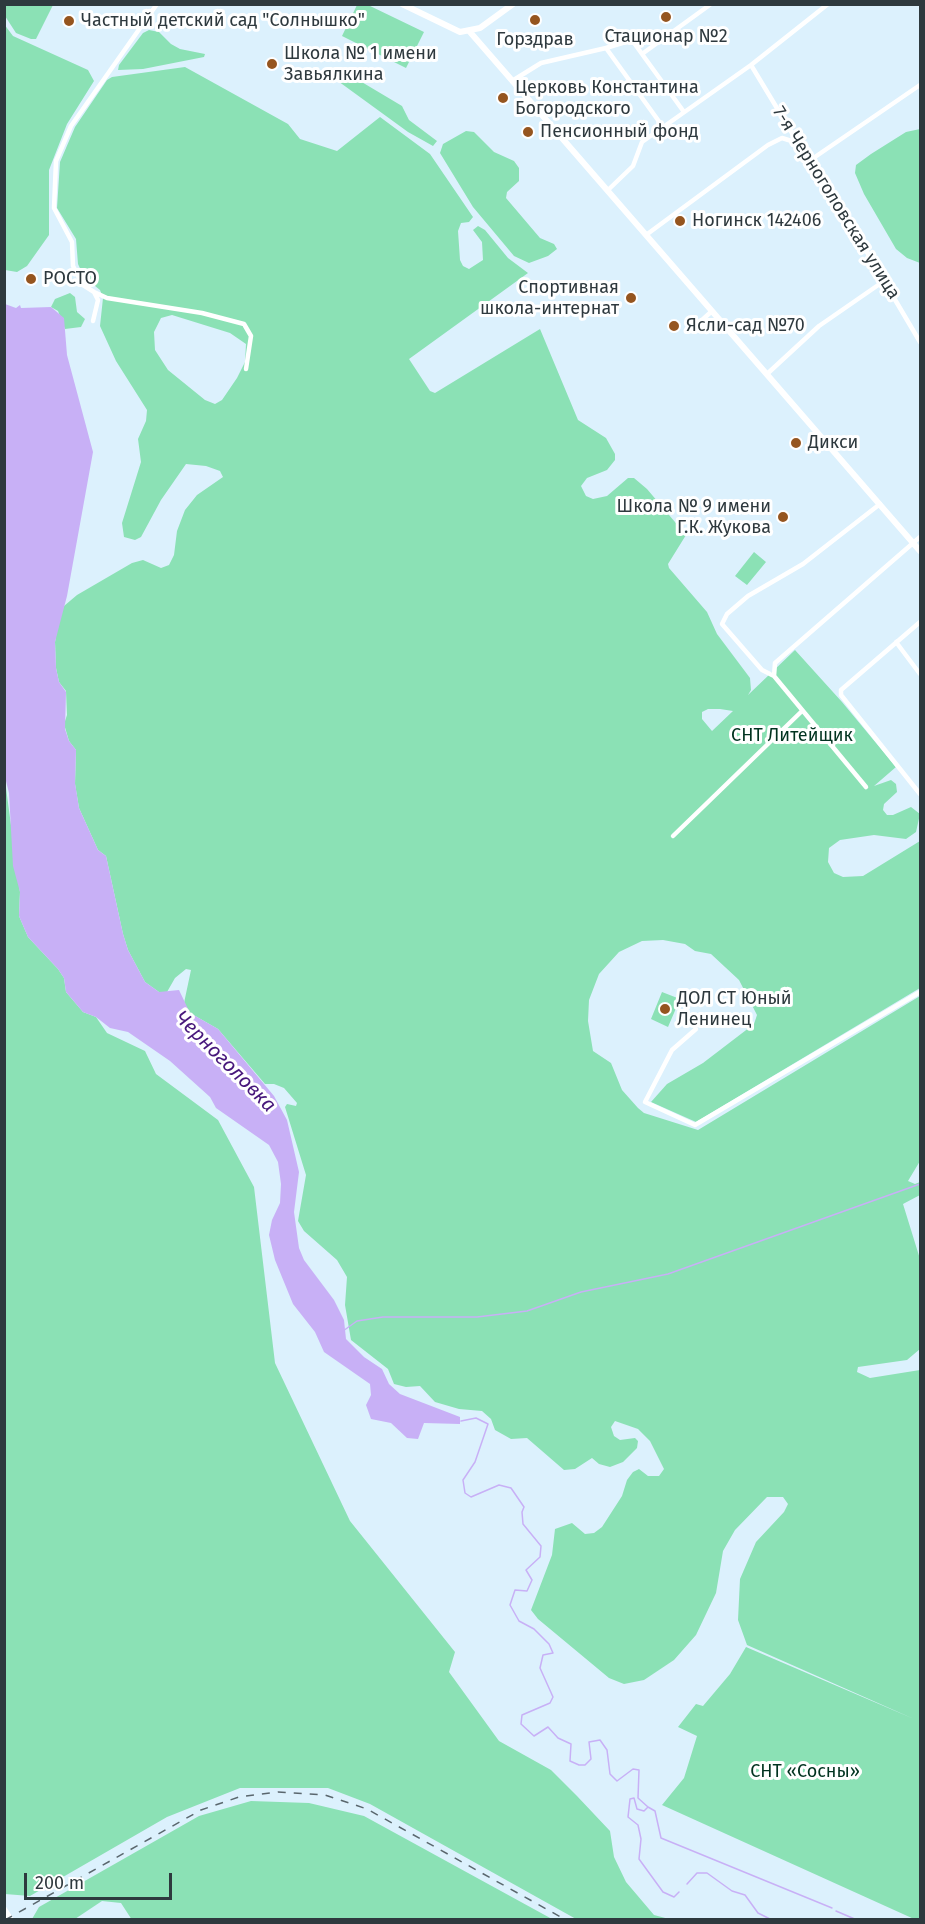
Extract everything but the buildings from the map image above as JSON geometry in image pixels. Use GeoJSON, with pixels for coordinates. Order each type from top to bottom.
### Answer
{"type":"FeatureCollection","features":[{"type":"Feature","properties":{"kind":"street"},"geometry":{"type":"LineString","coordinates":[[157,4],[71,126],[56,161],[54,208],[72,242],[74,266],[83,285],[107,298],[202,313],[244,324],[251,336],[246,369]]}},
{"type":"Feature","properties":{"kind":"street"},"geometry":{"type":"LineString","coordinates":[[402,4],[447,28],[460,32],[470,32],[486,25],[512,5]]}},
{"type":"Feature","properties":{"kind":"street"},"geometry":{"type":"LineString","coordinates":[[642,54],[711,4]]}},
{"type":"Feature","properties":{"kind":"street"},"geometry":{"type":"LineString","coordinates":[[608,190],[633,166],[642,142],[751,65],[828,4]]}},
{"type":"Feature","properties":{"kind":"street"},"geometry":{"type":"LineString","coordinates":[[470,32],[921,551]]}},
{"type":"Feature","properties":{"kind":"street"},"geometry":{"type":"LineString","coordinates":[[512,81],[541,63],[632,40],[684,112]]}},
{"type":"Feature","properties":{"kind":"street"},"geometry":{"type":"LineString","coordinates":[[606,48],[663,127]]}},
{"type":"Feature","properties":{"kind":"street","name":"7-я Черноголовская улица"},"geometry":{"type":"LineString","coordinates":[[751,65],[798,143],[812,159],[921,342]]}},
{"type":"Feature","properties":{"kind":"street"},"geometry":{"type":"LineString","coordinates":[[812,159],[921,85]]}},
{"type":"Feature","properties":{"kind":"street"},"geometry":{"type":"LineString","coordinates":[[646,235],[768,145],[782,138],[798,143]]}},
{"type":"Feature","properties":{"kind":"street"},"geometry":{"type":"LineString","coordinates":[[767,374],[819,326],[884,281]]}},
{"type":"Feature","properties":{"kind":"street"},"geometry":{"type":"LineString","coordinates":[[93,321],[98,300],[94,292]]}},
{"type":"Feature","properties":{"kind":"street"},"geometry":{"type":"LineString","coordinates":[[690,331],[712,311]]}},
{"type":"Feature","properties":{"kind":"street"},"geometry":{"type":"LineString","coordinates":[[866,787],[774,676],[762,670],[723,628],[723,618],[748,596],[803,564],[880,504]]}},
{"type":"Feature","properties":{"kind":"street"},"geometry":{"type":"LineString","coordinates":[[774,676],[775,663],[921,537]]}},
{"type":"Feature","properties":{"kind":"street"},"geometry":{"type":"LineString","coordinates":[[921,622],[843,686],[841,695],[921,794]]}},
{"type":"Feature","properties":{"kind":"street"},"geometry":{"type":"LineString","coordinates":[[896,642],[921,674]]}},
{"type":"Feature","properties":{"kind":"street"},"geometry":{"type":"LineString","coordinates":[[673,836],[802,711]]}},
{"type":"Feature","properties":{"kind":"street"},"geometry":{"type":"LineString","coordinates":[[696,1029],[672,1050],[645,1102],[695,1125],[921,992]]}},
{"type":"Feature","properties":{"kind":"street"},"geometry":{"type":"LineString","coordinates":[[4,1909],[11,1920]]}},
{"type":"Feature","properties":{"kind":"green space"},"geometry":{"type":"Polygon","coordinates":[[[4,5],[53,5],[36,39],[31,39],[16,33],[5,16],[4,5]]]}},
{"type":"Feature","properties":{"kind":"green space"},"geometry":{"type":"Polygon","coordinates":[[[357,5],[368,5],[424,32],[406,68],[342,36],[357,5]]]}},
{"type":"Feature","properties":{"kind":"green space"},"geometry":{"type":"Polygon","coordinates":[[[4,24],[13,36],[88,70],[94,81],[67,124],[49,170],[49,235],[27,266],[17,272],[5,270],[4,24]]]}},
{"type":"Feature","properties":{"kind":"green space"},"geometry":{"type":"Polygon","coordinates":[[[149,30],[159,32],[180,49],[205,54],[204,57],[143,69],[118,70],[119,65],[143,33],[149,30]]]}},
{"type":"Feature","properties":{"kind":"green space"},"geometry":{"type":"Polygon","coordinates":[[[185,67],[288,124],[300,139],[337,151],[380,117],[430,154],[473,217],[469,222],[461,223],[458,231],[460,260],[463,266],[469,269],[483,260],[482,242],[473,230],[478,226],[485,230],[508,258],[528,273],[409,359],[430,391],[435,393],[540,329],[578,420],[606,438],[615,454],[615,460],[607,470],[587,478],[581,486],[586,496],[593,499],[607,496],[628,478],[634,478],[647,489],[686,535],[668,564],[669,568],[707,612],[717,634],[750,678],[751,690],[748,695],[795,650],[896,767],[874,786],[891,780],[896,784],[897,792],[884,804],[883,810],[887,815],[893,815],[911,807],[920,814],[916,832],[906,839],[874,835],[840,840],[829,848],[828,862],[834,873],[843,877],[863,876],[920,841],[920,988],[696,1122],[651,1102],[667,1084],[703,1063],[754,1024],[757,1015],[739,980],[711,954],[695,951],[685,944],[663,940],[642,941],[619,952],[599,974],[589,1000],[588,1021],[593,1051],[611,1063],[622,1090],[638,1108],[644,1113],[698,1130],[920,996],[920,1161],[908,1181],[915,1184],[920,1182],[920,1195],[903,1204],[920,1259],[920,1349],[907,1360],[858,1367],[857,1372],[870,1378],[920,1370],[920,1919],[914,1919],[662,1805],[684,1778],[697,1736],[678,1727],[696,1704],[703,1706],[730,1674],[746,1647],[914,1719],[747,1645],[738,1620],[740,1579],[756,1542],[784,1512],[788,1504],[783,1497],[767,1497],[735,1530],[723,1551],[716,1593],[696,1635],[674,1660],[644,1680],[624,1684],[609,1678],[538,1619],[531,1610],[552,1555],[555,1529],[572,1523],[585,1534],[594,1533],[602,1527],[622,1496],[627,1480],[633,1472],[639,1469],[648,1476],[659,1476],[664,1469],[650,1441],[638,1429],[615,1421],[611,1427],[614,1436],[620,1440],[635,1438],[638,1441],[637,1448],[623,1462],[610,1467],[599,1464],[592,1458],[575,1469],[564,1470],[527,1438],[511,1439],[495,1430],[491,1419],[482,1411],[459,1409],[435,1402],[420,1386],[406,1387],[394,1384],[388,1369],[351,1340],[345,1305],[347,1277],[337,1260],[304,1231],[298,1221],[306,1175],[285,1107],[287,1104],[296,1106],[297,1103],[284,1088],[274,1084],[265,1084],[218,1029],[190,1013],[184,1003],[191,970],[186,969],[175,978],[167,992],[159,992],[145,982],[128,950],[106,856],[98,850],[79,808],[75,784],[76,750],[69,741],[64,724],[67,715],[66,691],[59,682],[56,668],[55,642],[59,618],[64,606],[77,595],[132,563],[143,560],[161,568],[169,565],[174,555],[177,531],[185,510],[197,495],[223,477],[220,471],[206,466],[186,464],[161,500],[141,537],[135,540],[124,537],[122,523],[141,462],[138,439],[146,421],[147,410],[116,361],[100,326],[103,298],[100,290],[84,277],[78,264],[76,239],[57,208],[60,162],[75,127],[107,80],[112,77],[185,67]],[[172,315],[161,318],[154,332],[155,350],[168,370],[205,400],[215,404],[222,400],[237,378],[245,362],[246,344],[230,333],[172,315]],[[708,709],[702,712],[702,719],[712,731],[733,711],[720,709],[708,709]]]}},
{"type":"Feature","properties":{"kind":"green space"},"geometry":{"type":"Polygon","coordinates":[[[332,69],[360,81],[402,106],[409,120],[437,141],[433,146],[408,132],[331,76],[329,71],[332,69]]]}},
{"type":"Feature","properties":{"kind":"green space"},"geometry":{"type":"Polygon","coordinates":[[[920,129],[920,263],[907,258],[896,249],[864,194],[855,173],[856,165],[871,154],[906,132],[920,129]]]}},
{"type":"Feature","properties":{"kind":"green space"},"geometry":{"type":"Polygon","coordinates":[[[466,131],[474,132],[494,152],[514,161],[519,168],[519,181],[507,192],[506,198],[540,238],[554,244],[557,249],[548,256],[529,263],[514,256],[473,207],[440,153],[443,144],[466,131]]]}},
{"type":"Feature","properties":{"kind":"green space"},"geometry":{"type":"Polygon","coordinates":[[[70,293],[75,297],[77,312],[85,319],[81,327],[65,329],[58,311],[51,307],[55,299],[70,293]]]}},
{"type":"Feature","properties":{"kind":"green space"},"geometry":{"type":"Polygon","coordinates":[[[754,552],[766,562],[747,585],[735,576],[754,552]]]}},
{"type":"Feature","properties":{"kind":"green space"},"geometry":{"type":"Polygon","coordinates":[[[4,773],[20,892],[19,916],[28,937],[58,969],[64,978],[66,992],[83,1012],[96,1017],[107,1033],[145,1051],[156,1074],[218,1120],[254,1187],[275,1363],[350,1521],[455,1652],[449,1672],[499,1741],[551,1770],[577,1796],[610,1831],[614,1857],[626,1882],[654,1915],[669,1919],[576,1919],[370,1804],[328,1788],[240,1788],[167,1817],[30,1896],[5,1894],[4,773]]]}},
{"type":"Feature","properties":{"kind":"green space","name":"ДОЛ СТ Юный Ленинец"},"geometry":{"type":"Polygon","coordinates":[[[662,992],[680,999],[668,1027],[651,1019],[662,992]]]}},
{"type":"Feature","properties":{"kind":"green space"},"geometry":{"type":"Polygon","coordinates":[[[251,1801],[309,1803],[364,1816],[552,1919],[132,1920],[121,1903],[102,1901],[75,1919],[32,1919],[39,1907],[199,1816],[251,1801]]]}},
{"type":"Feature","properties":{"kind":"water"},"geometry":{"type":"Polygon","coordinates":[[[5,304],[16,308],[20,305],[21,308],[51,307],[64,318],[67,355],[93,452],[67,596],[55,642],[56,668],[59,682],[66,692],[65,729],[69,741],[76,750],[75,783],[79,808],[98,850],[106,856],[128,950],[145,982],[159,992],[179,990],[190,1013],[218,1029],[274,1096],[287,1120],[299,1172],[294,1212],[299,1248],[304,1260],[334,1300],[344,1320],[346,1339],[364,1357],[382,1369],[389,1384],[400,1394],[460,1417],[460,1424],[424,1423],[418,1439],[407,1438],[391,1423],[371,1419],[366,1405],[371,1395],[370,1384],[324,1352],[315,1332],[293,1304],[275,1260],[269,1235],[272,1220],[280,1203],[281,1184],[278,1162],[269,1145],[216,1108],[210,1097],[170,1061],[128,1032],[110,1028],[96,1017],[83,1012],[66,992],[64,978],[58,969],[28,937],[19,916],[20,892],[13,866],[9,793],[4,773],[5,304]]]}},
{"type":"Feature","properties":{"kind":"waterway"},"geometry":{"type":"LineString","coordinates":[[343,1331],[357,1321],[383,1317],[477,1317],[527,1311],[581,1292],[668,1274],[920,1184]]}},
{"type":"Feature","properties":{"kind":"waterway","name":"Черноголовка"},"geometry":{"type":"LineString","coordinates":[[461,1421],[476,1418],[488,1424],[475,1462],[463,1480],[465,1493],[471,1497],[499,1485],[511,1488],[524,1507],[523,1524],[541,1546],[540,1557],[526,1570],[532,1580],[527,1591],[515,1590],[510,1605],[519,1621],[534,1629],[549,1644],[553,1653],[543,1655],[540,1668],[553,1697],[550,1703],[522,1715],[521,1724],[534,1736],[548,1727],[558,1738],[571,1744],[570,1761],[579,1765],[585,1765],[591,1759],[589,1742],[600,1740],[607,1750],[610,1774],[617,1781],[633,1769],[639,1770],[638,1798],[648,1807],[644,1811],[637,1809],[634,1798],[630,1799],[628,1817],[638,1825],[641,1839],[639,1859],[663,1892],[674,1897],[679,1892]]}},
{"type":"Feature","properties":{"kind":"waterway"},"geometry":{"type":"LineString","coordinates":[[648,1807],[655,1811],[661,1838],[832,1908]]}},
{"type":"Feature","properties":{"kind":"waterway","name":"Черноголовка"},"geometry":{"type":"LineString","coordinates":[[687,1884],[697,1873],[707,1873],[732,1891],[745,1895],[758,1913],[772,1920]]}},
{"type":"Feature","properties":{"kind":"waterway"},"geometry":{"type":"LineString","coordinates":[[836,1911],[857,1920]]}},
{"type":"Feature","properties":{"kind":"railway"},"geometry":{"type":"LineString","coordinates":[[5,1920],[201,1810],[239,1797],[278,1792],[325,1795],[367,1809],[566,1920]]}},
{"type":"Feature","properties":{"kind":"place","name":"Стационар №2"},"geometry":{"type":"Point","coordinates":[666,17]}},
{"type":"Feature","properties":{"kind":"place","name":"Горздрав"},"geometry":{"type":"Point","coordinates":[535,20]}},
{"type":"Feature","properties":{"kind":"place","name":"Частный детский сад \"Солнышко\""},"geometry":{"type":"Point","coordinates":[69,21]}},
{"type":"Feature","properties":{"kind":"place","name":"Школа № 1 имени Завьялкина"},"geometry":{"type":"Point","coordinates":[272,64]}},
{"type":"Feature","properties":{"kind":"place","name":"Церковь Константина Богородского"},"geometry":{"type":"Point","coordinates":[503,98]}},
{"type":"Feature","properties":{"kind":"place","name":"Пенсионный фонд"},"geometry":{"type":"Point","coordinates":[528,132]}},
{"type":"Feature","properties":{"kind":"place","name":"Ногинск 142406"},"geometry":{"type":"Point","coordinates":[680,221]}},
{"type":"Feature","properties":{"kind":"place","name":"РОСТО"},"geometry":{"type":"Point","coordinates":[31,279]}},
{"type":"Feature","properties":{"kind":"place","name":"Спортивная школа-интернат"},"geometry":{"type":"Point","coordinates":[631,298]}},
{"type":"Feature","properties":{"kind":"place","name":"Ясли-сад №70"},"geometry":{"type":"Point","coordinates":[674,326]}},
{"type":"Feature","properties":{"kind":"place","name":"Дикси"},"geometry":{"type":"Point","coordinates":[796,443]}},
{"type":"Feature","properties":{"kind":"place","name":"Школа № 9 имени Г.К. Жукова"},"geometry":{"type":"Point","coordinates":[783,517]}},
{"type":"Feature","properties":{"kind":"place","name":"ДОЛ СТ Юный Ленинец"},"geometry":{"type":"Point","coordinates":[665,1009]}},
{"type":"Feature","properties":{"kind":"park label","name":"СНТ Литейщик"},"geometry":{"type":"Point","coordinates":[792,736]}},
{"type":"Feature","properties":{"kind":"park label","name":"СНТ «Сосны»"},"geometry":{"type":"Point","coordinates":[805,1772]}}]}
